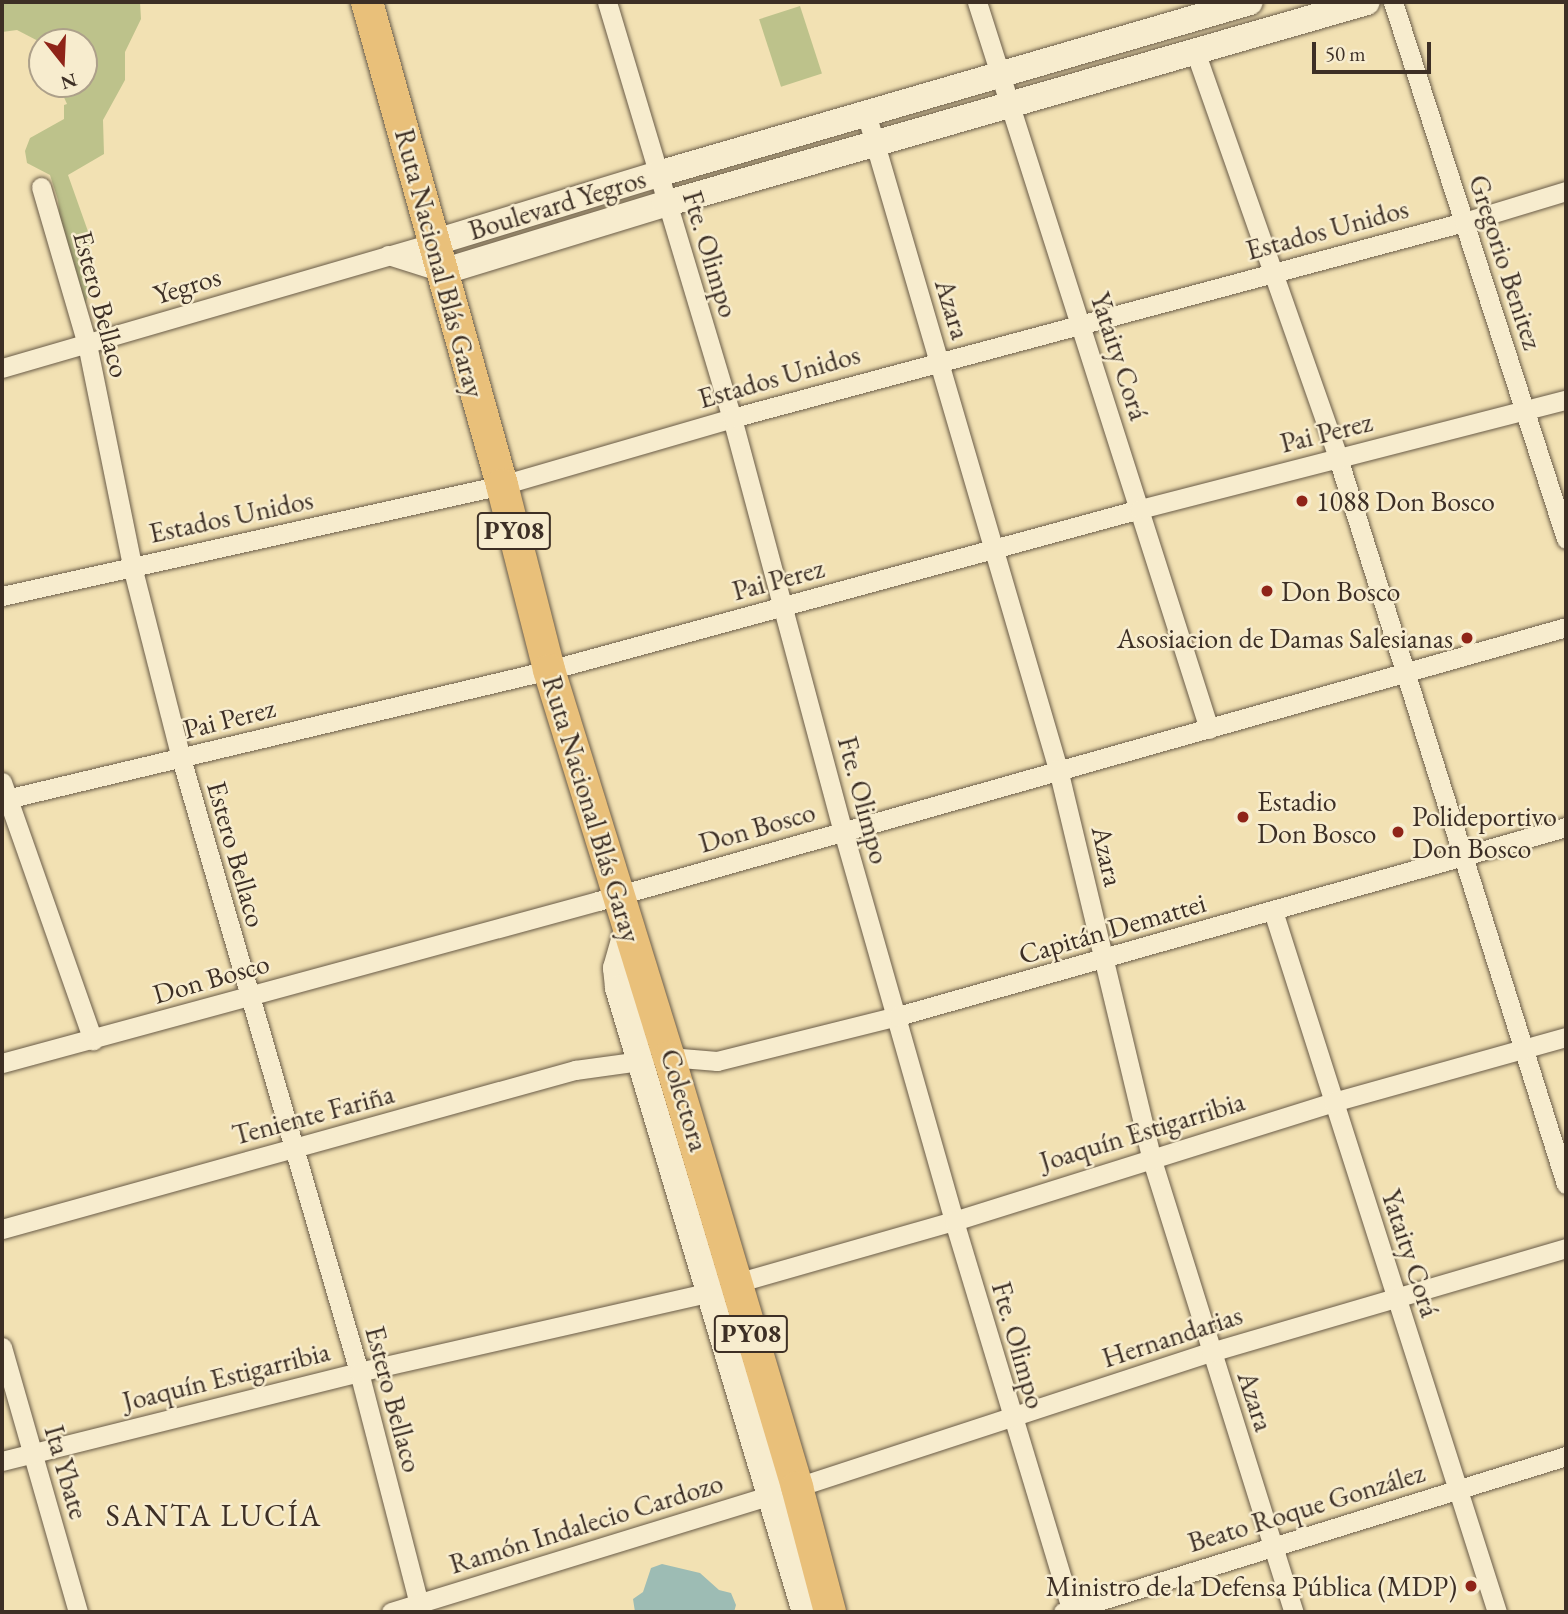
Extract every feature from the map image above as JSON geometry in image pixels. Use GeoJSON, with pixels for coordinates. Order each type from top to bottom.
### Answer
{"type":"FeatureCollection","features":[{"type":"Feature","properties":{"kind":"highway","name":"Ruta Nacional Blás Garay"},"geometry":{"type":"LineString","coordinates":[[367,2],[502,485],[549,670],[628,926],[655,1059],[785,1491],[830,1612]]}},
{"type":"Feature","properties":{"kind":"main road","name":"Boulevard Yegros"},"geometry":{"type":"LineString","coordinates":[[439,257],[659,174],[1250,2]]}},
{"type":"Feature","properties":{"kind":"main road","name":"Boulevard Yegros"},"geometry":{"type":"LineString","coordinates":[[439,257],[666,204],[1367,2]]}},
{"type":"Feature","properties":{"kind":"main road"},"geometry":{"type":"LineString","coordinates":[[785,1491],[805,1612]]}},
{"type":"Feature","properties":{"kind":"street","name":"Fte. Olimpo"},"geometry":{"type":"LineString","coordinates":[[607,2],[732,418],[843,831],[1069,1611]]}},
{"type":"Feature","properties":{"kind":"street","name":"Yataity Corá"},"geometry":{"type":"LineString","coordinates":[[977,2],[1209,729]]}},
{"type":"Feature","properties":{"kind":"street","name":"Gregorio Benitez"},"geometry":{"type":"LineString","coordinates":[[1393,2],[1566,539]]}},
{"type":"Feature","properties":{"kind":"street"},"geometry":{"type":"LineString","coordinates":[[1195,51],[1275,272],[1338,458],[1566,1184]]}},
{"type":"Feature","properties":{"kind":"street","name":"Azara"},"geometry":{"type":"LineString","coordinates":[[866,113],[1058,769],[1151,1157],[1294,1612]]}},
{"type":"Feature","properties":{"kind":"street","name":"Estero Bellaco"},"geometry":{"type":"LineString","coordinates":[[41,187],[87,344],[132,566],[181,758],[359,1372],[420,1608]]}},
{"type":"Feature","properties":{"kind":"street","name":"Estados Unidos"},"geometry":{"type":"LineString","coordinates":[[2,596],[502,485],[732,418],[1464,222],[1566,191]]}},
{"type":"Feature","properties":{"kind":"street","name":"Boulevard Yegros"},"geometry":{"type":"LineString","coordinates":[[387,255],[439,257]]}},
{"type":"Feature","properties":{"kind":"street","name":"Boulevard Yegros"},"geometry":{"type":"LineString","coordinates":[[387,255],[439,257]]}},
{"type":"Feature","properties":{"kind":"street","name":"Yegros"},"geometry":{"type":"LineString","coordinates":[[2,368],[387,255]]}},
{"type":"Feature","properties":{"kind":"street","name":"Pai Perez"},"geometry":{"type":"LineString","coordinates":[[4,794],[181,758],[549,670],[1140,509],[1566,400]]}},
{"type":"Feature","properties":{"kind":"street","name":"Don Bosco"},"geometry":{"type":"LineString","coordinates":[[2,1063],[619,895],[1058,769],[1406,675],[1566,627]]}},
{"type":"Feature","properties":{"kind":"street"},"geometry":{"type":"LineString","coordinates":[[4,794],[93,1040]]}},
{"type":"Feature","properties":{"kind":"street","name":"Capitán Demattei"},"geometry":{"type":"LineString","coordinates":[[655,1059],[717,1061],[898,1016],[1104,960],[1566,827]]}},
{"type":"Feature","properties":{"kind":"street","name":"Yataity Corá"},"geometry":{"type":"LineString","coordinates":[[1273,911],[1497,1612]]}},
{"type":"Feature","properties":{"kind":"street","name":"Joaquín Estigarribia"},"geometry":{"type":"LineString","coordinates":[[2,1461],[359,1372],[723,1288],[954,1221],[1151,1157],[1334,1102],[1566,1037]]}},
{"type":"Feature","properties":{"kind":"street","name":"Teniente Fariña"},"geometry":{"type":"LineString","coordinates":[[2,1229],[575,1070],[655,1059]]}},
{"type":"Feature","properties":{"kind":"street","name":"Hernandarias"},"geometry":{"type":"LineString","coordinates":[[785,1491],[1211,1352],[1566,1248]]}},
{"type":"Feature","properties":{"kind":"street","name":"Ita Ybate"},"geometry":{"type":"LineString","coordinates":[[2,1347],[78,1612]]}},
{"type":"Feature","properties":{"kind":"street","name":"Beato Roque González"},"geometry":{"type":"LineString","coordinates":[[1069,1611],[1566,1456]]}},
{"type":"Feature","properties":{"kind":"street","name":"Ramón Indalecio Cardozo"},"geometry":{"type":"LineString","coordinates":[[391,1612],[420,1608],[785,1491]]}},
{"type":"Feature","properties":{"kind":"green space"},"geometry":{"type":"Polygon","coordinates":[[[2,2],[140,2],[141,19],[125,52],[125,80],[103,120],[104,154],[68,175],[90,237],[89,292],[85,305],[62,242],[58,200],[50,175],[27,163],[25,151],[30,138],[64,119],[64,105],[67,104],[64,98],[98,98],[98,28],[28,28],[28,36],[17,30],[2,32],[2,2]]]}},
{"type":"Feature","properties":{"kind":"green space"},"geometry":{"type":"Polygon","coordinates":[[[800,6],[822,74],[781,87],[759,19],[800,6]]]}},
{"type":"Feature","properties":{"kind":"water"},"geometry":{"type":"Polygon","coordinates":[[[662,1564],[700,1573],[719,1590],[731,1593],[736,1605],[734,1612],[635,1612],[633,1599],[643,1592],[651,1568],[662,1564]]]}},
{"type":"Feature","properties":{"kind":"place","name":"1088 Don Bosco"},"geometry":{"type":"Point","coordinates":[1302,501]}},
{"type":"Feature","properties":{"kind":"place","name":"Don Bosco"},"geometry":{"type":"Point","coordinates":[1267,591]}},
{"type":"Feature","properties":{"kind":"place","name":"Asosiacion de Damas Salesianas"},"geometry":{"type":"Point","coordinates":[1467,638]}},
{"type":"Feature","properties":{"kind":"place","name":"Estadio Don Bosco"},"geometry":{"type":"Point","coordinates":[1243,817]}},
{"type":"Feature","properties":{"kind":"place","name":"Polideportivo Don Bosco"},"geometry":{"type":"Point","coordinates":[1398,832]}},
{"type":"Feature","properties":{"kind":"place","name":"Ministro de la Defensa Pública (MDP)"},"geometry":{"type":"Point","coordinates":[1471,1586]}},
{"type":"Feature","properties":{"kind":"district","name":"SANTA LUCÍA"},"geometry":{"type":"Point","coordinates":[214,1516]}}]}
